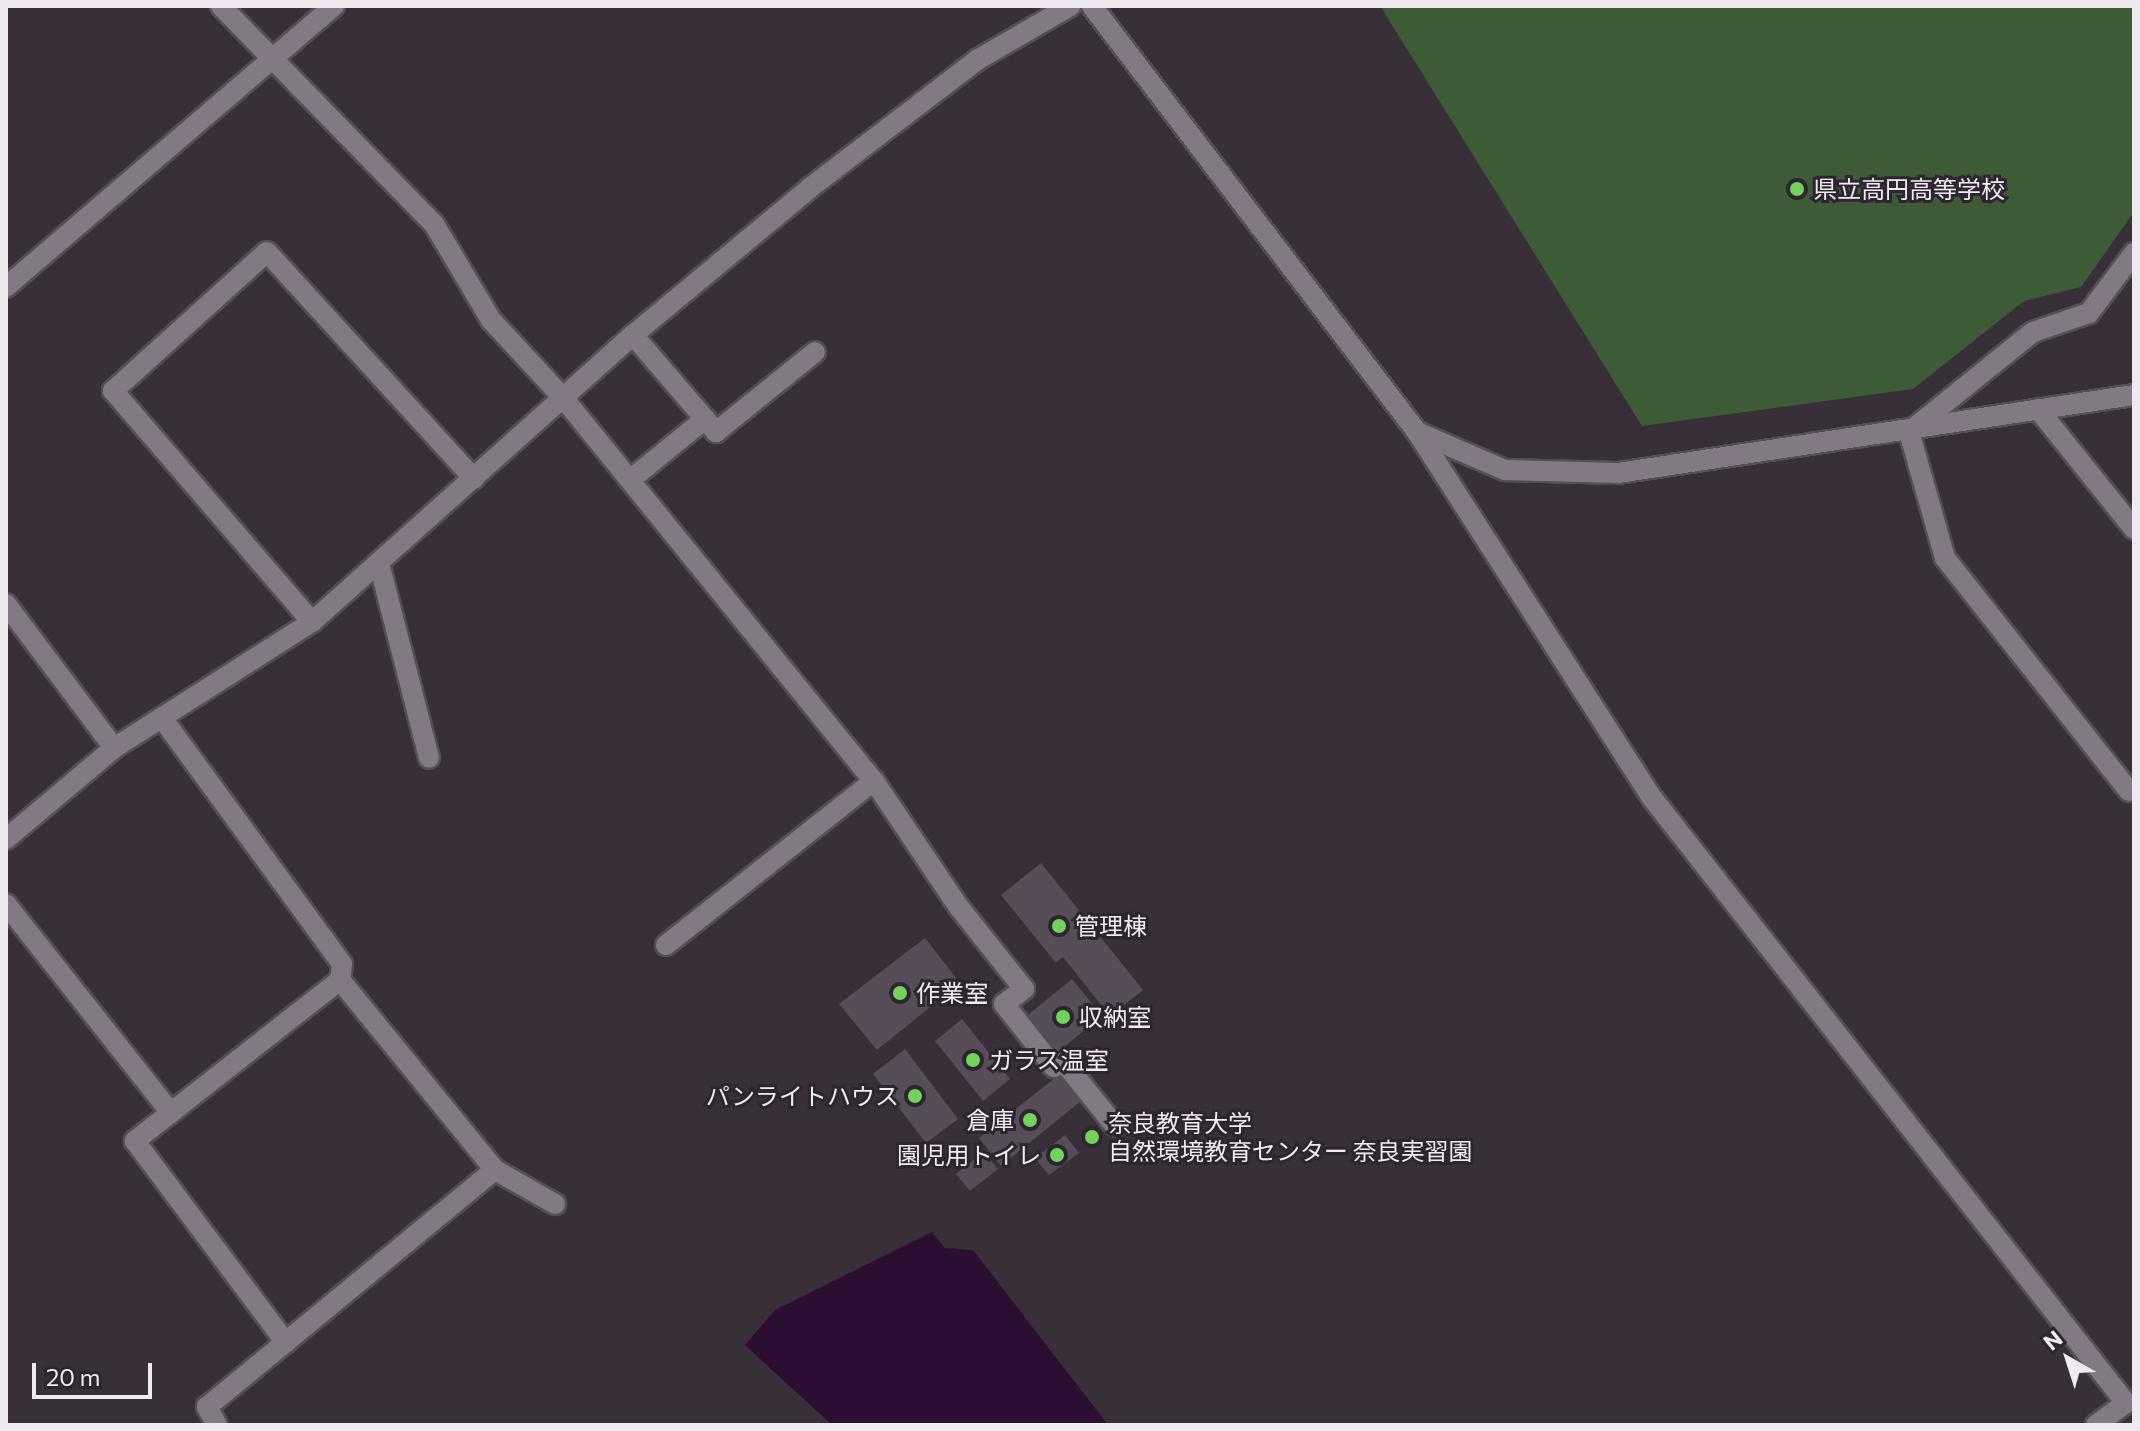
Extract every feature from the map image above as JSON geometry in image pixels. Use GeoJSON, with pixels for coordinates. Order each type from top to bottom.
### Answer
{"type":"FeatureCollection","features":[{"type":"Feature","properties":{"kind":"street"},"geometry":{"type":"LineString","coordinates":[[221,6],[434,224],[491,320],[565,400],[874,781],[958,906],[1024,989],[1004,1004],[1054,1067],[1063,1061],[1115,1126]]}},
{"type":"Feature","properties":{"kind":"street"},"geometry":{"type":"LineString","coordinates":[[6,287],[334,6]]}},
{"type":"Feature","properties":{"kind":"street"},"geometry":{"type":"LineString","coordinates":[[6,839],[114,748],[312,622],[565,400],[633,335],[811,187],[977,60],[1070,6]]}},
{"type":"Feature","properties":{"kind":"street"},"geometry":{"type":"LineString","coordinates":[[1092,6],[1417,432],[1653,799],[2126,1403],[2096,1425]]}},
{"type":"Feature","properties":{"kind":"street"},"geometry":{"type":"LineString","coordinates":[[312,622],[113,391],[267,252],[474,479]]}},
{"type":"Feature","properties":{"kind":"street"},"geometry":{"type":"LineString","coordinates":[[1909,432],[2033,332],[2089,313],[2134,253]]}},
{"type":"Feature","properties":{"kind":"street"},"geometry":{"type":"LineString","coordinates":[[633,335],[716,432],[815,352]]}},
{"type":"Feature","properties":{"kind":"street"},"geometry":{"type":"LineString","coordinates":[[1417,432],[1505,470],[1618,473],[1909,432],[2134,395]]}},
{"type":"Feature","properties":{"kind":"street"},"geometry":{"type":"LineString","coordinates":[[2038,409],[2134,529]]}},
{"type":"Feature","properties":{"kind":"street"},"geometry":{"type":"LineString","coordinates":[[630,480],[705,419]]}},
{"type":"Feature","properties":{"kind":"street"},"geometry":{"type":"LineString","coordinates":[[1909,432],[1945,558],[2129,791]]}},
{"type":"Feature","properties":{"kind":"street"},"geometry":{"type":"LineString","coordinates":[[379,563],[429,758]]}},
{"type":"Feature","properties":{"kind":"street"},"geometry":{"type":"LineString","coordinates":[[6,604],[114,748]]}},
{"type":"Feature","properties":{"kind":"street"},"geometry":{"type":"LineString","coordinates":[[162,718],[342,964],[340,980],[135,1141],[286,1343]]}},
{"type":"Feature","properties":{"kind":"street"},"geometry":{"type":"LineString","coordinates":[[666,945],[874,781]]}},
{"type":"Feature","properties":{"kind":"street"},"geometry":{"type":"LineString","coordinates":[[6,904],[171,1113]]}},
{"type":"Feature","properties":{"kind":"street"},"geometry":{"type":"LineString","coordinates":[[340,980],[495,1170],[555,1204]]}},
{"type":"Feature","properties":{"kind":"street"},"geometry":{"type":"LineString","coordinates":[[217,1425],[207,1407],[495,1170]]}},
{"type":"Feature","properties":{"kind":"green space","name":"県立高円高等学校"},"geometry":{"type":"Polygon","coordinates":[[[1380,6],[2134,6],[2134,212],[2081,287],[2024,301],[1913,389],[1642,426],[1380,6]]]}},
{"type":"Feature","properties":{"kind":"shaded area"},"geometry":{"type":"Polygon","coordinates":[[[932,1232],[945,1248],[973,1250],[1108,1425],[832,1425],[745,1345],[775,1310],[932,1232]]]}},
{"type":"Feature","properties":{"kind":"building","name":"管理棟"},"geometry":{"type":"Polygon","coordinates":[[[1041,863],[1143,990],[1110,1016],[1063,957],[1056,963],[1001,895],[1041,863]]]}},
{"type":"Feature","properties":{"kind":"building","name":"作業室"},"geometry":{"type":"Polygon","coordinates":[[[925,938],[960,983],[877,1050],[839,1004],[925,938]]]}},
{"type":"Feature","properties":{"kind":"building","name":"収納室"},"geometry":{"type":"Polygon","coordinates":[[[1072,979],[1102,1016],[1054,1055],[1024,1018],[1072,979]]]}},
{"type":"Feature","properties":{"kind":"building","name":"ガラス温室"},"geometry":{"type":"Polygon","coordinates":[[[962,1019],[1010,1079],[983,1101],[935,1041],[962,1019]]]}},
{"type":"Feature","properties":{"kind":"building","name":"パンライトハウス"},"geometry":{"type":"Polygon","coordinates":[[[905,1049],[958,1119],[926,1143],[873,1074],[905,1049]]]}},
{"type":"Feature","properties":{"kind":"building","name":"倉庫"},"geometry":{"type":"Polygon","coordinates":[[[1060,1074],[1081,1101],[1001,1166],[979,1138],[1060,1074]]]}},
{"type":"Feature","properties":{"kind":"building","name":"園児用トイレ"},"geometry":{"type":"Polygon","coordinates":[[[1065,1135],[1079,1153],[1049,1175],[1035,1158],[1065,1135]]]}},
{"type":"Feature","properties":{"kind":"building","name":"倉庫"},"geometry":{"type":"Polygon","coordinates":[[[984,1152],[998,1169],[970,1191],[956,1174],[984,1152]]]}},
{"type":"Feature","properties":{"kind":"place","name":"県立高円高等学校"},"geometry":{"type":"Point","coordinates":[1797,189]}},
{"type":"Feature","properties":{"kind":"place","name":"管理棟"},"geometry":{"type":"Point","coordinates":[1059,926]}},
{"type":"Feature","properties":{"kind":"place","name":"作業室"},"geometry":{"type":"Point","coordinates":[900,993]}},
{"type":"Feature","properties":{"kind":"place","name":"収納室"},"geometry":{"type":"Point","coordinates":[1063,1017]}},
{"type":"Feature","properties":{"kind":"place","name":"ガラス温室"},"geometry":{"type":"Point","coordinates":[973,1060]}},
{"type":"Feature","properties":{"kind":"place","name":"パンライトハウス"},"geometry":{"type":"Point","coordinates":[915,1096]}},
{"type":"Feature","properties":{"kind":"place","name":"倉庫"},"geometry":{"type":"Point","coordinates":[1030,1120]}},
{"type":"Feature","properties":{"kind":"place","name":"奈良教育大学 自然環境教育センター 奈良実習園"},"geometry":{"type":"Point","coordinates":[1092,1137]}},
{"type":"Feature","properties":{"kind":"place","name":"園児用トイレ"},"geometry":{"type":"Point","coordinates":[1057,1155]}}]}
